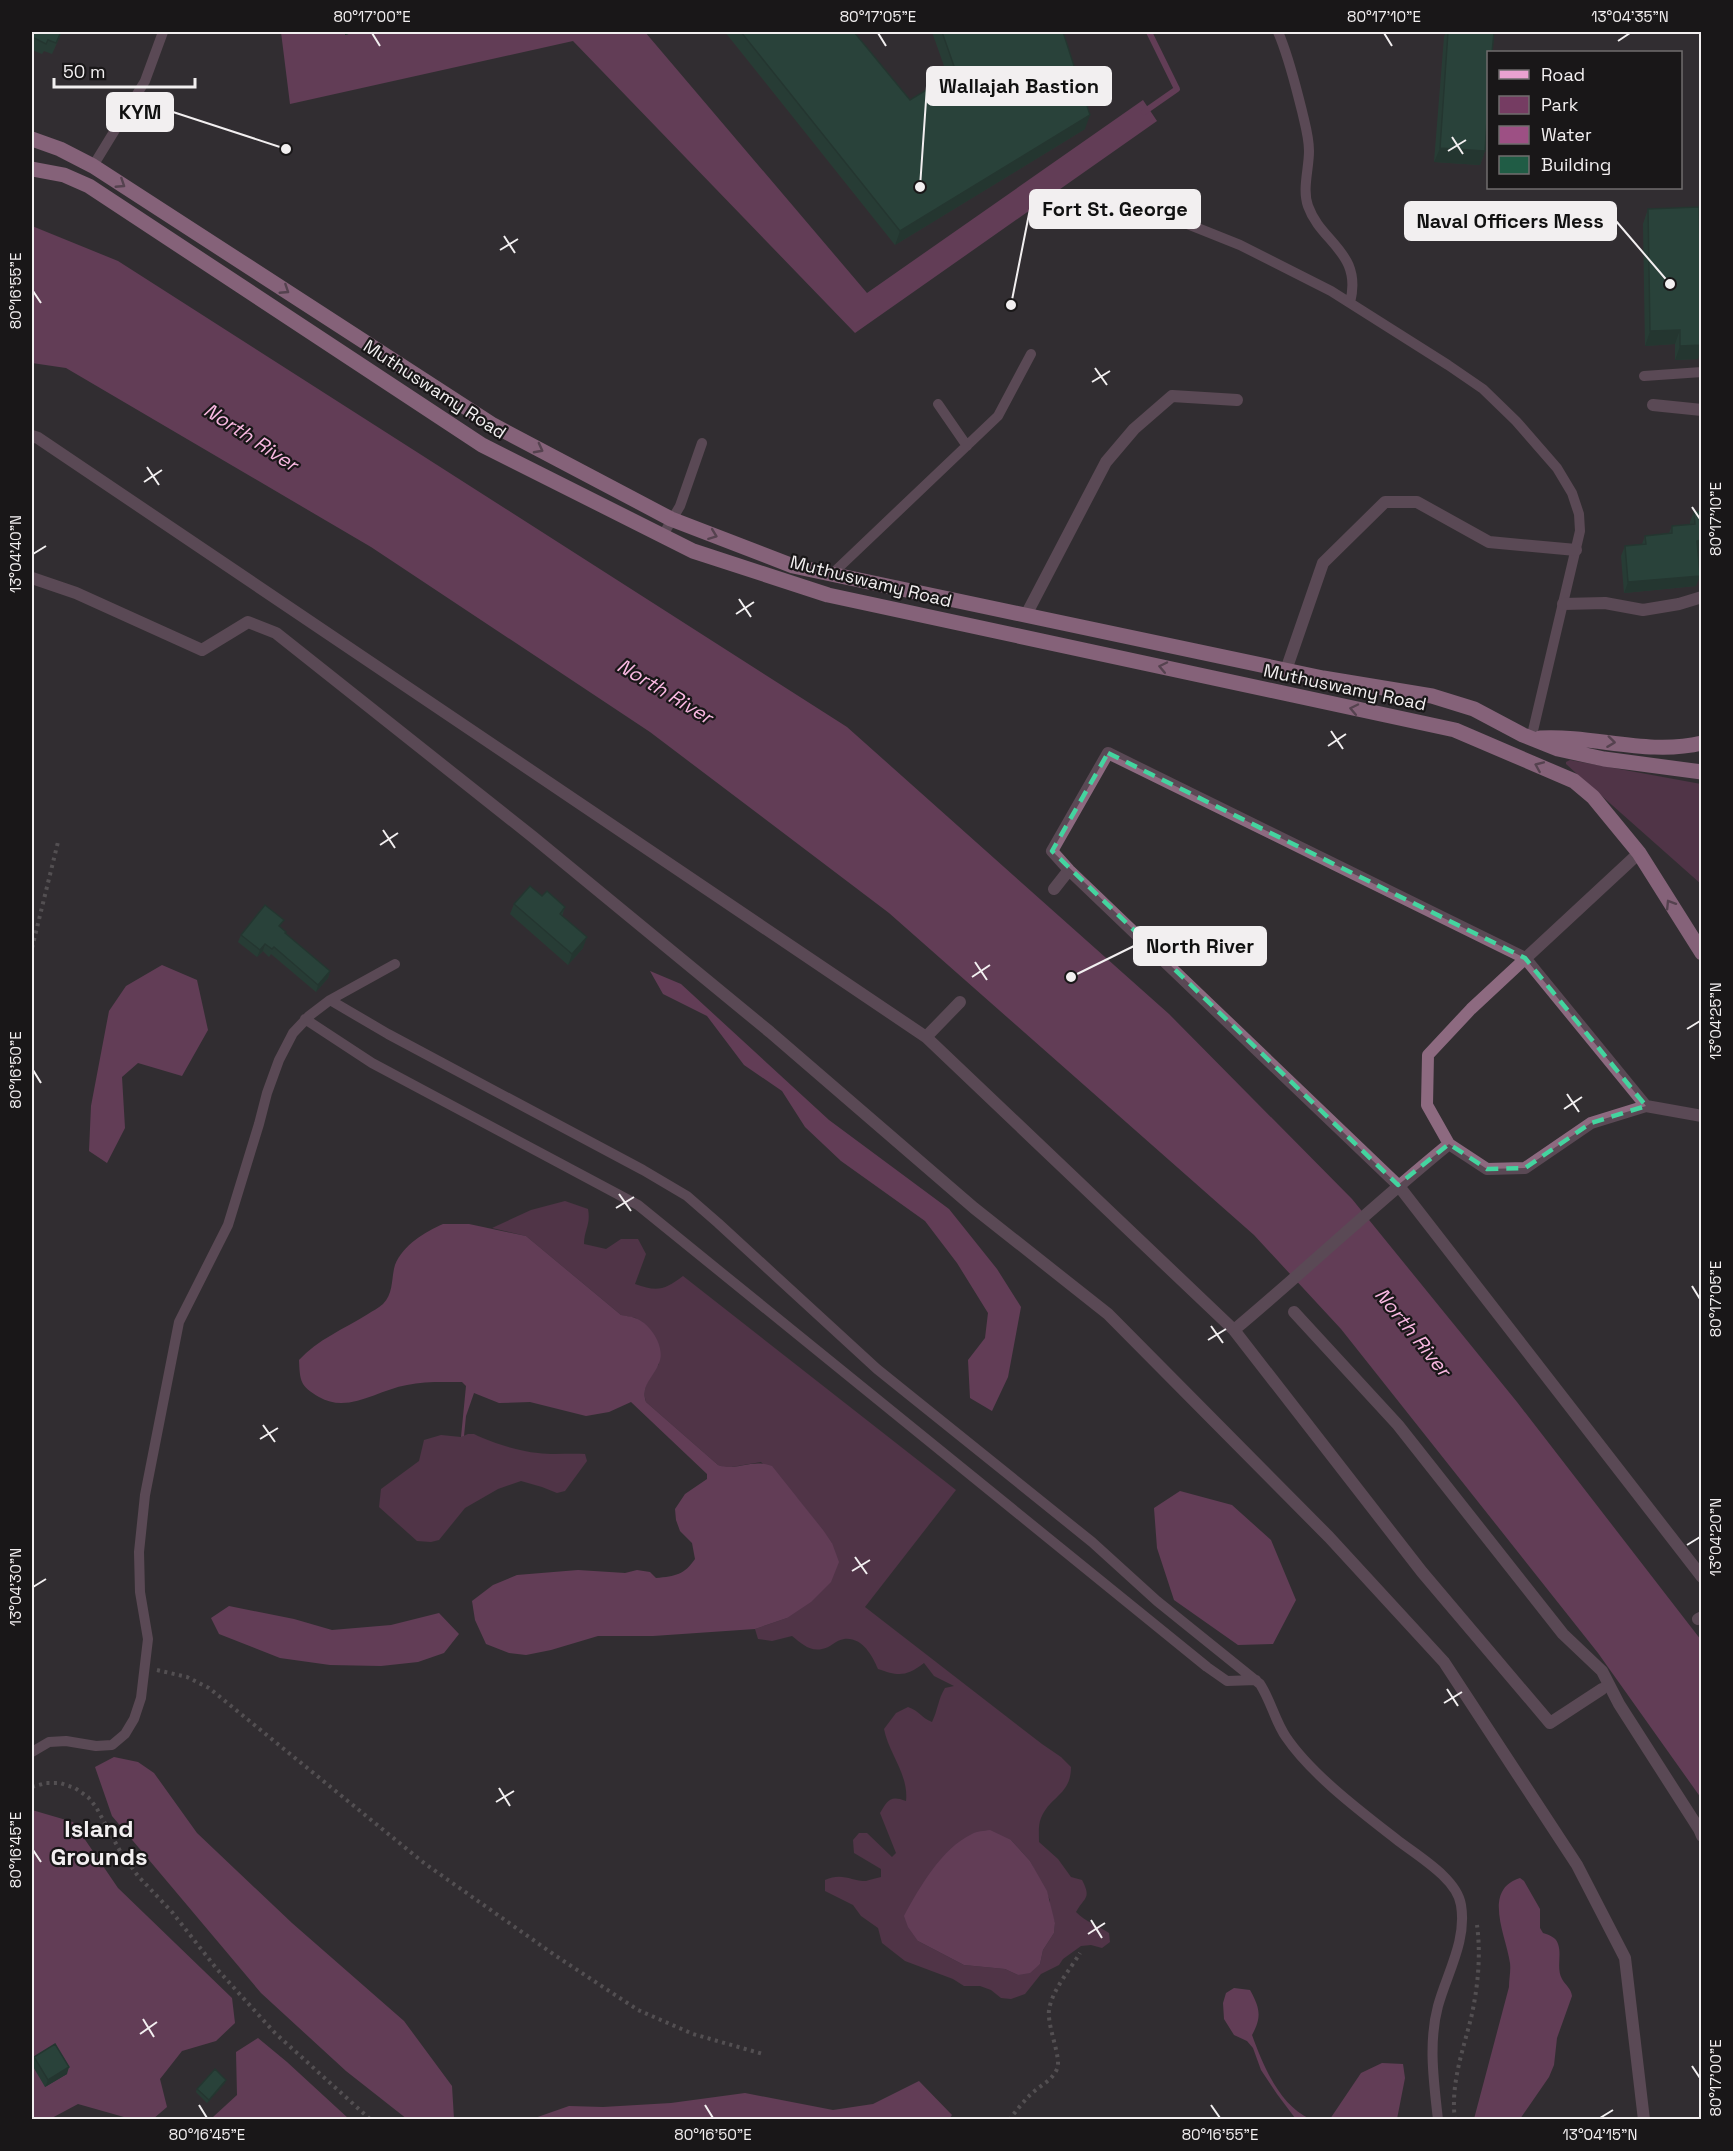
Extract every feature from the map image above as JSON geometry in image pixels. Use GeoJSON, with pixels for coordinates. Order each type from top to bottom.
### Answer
{"type":"FeatureCollection","features":[{"type":"Feature","properties":{"kind":"main road","name":"Muthuswamy Road"},"geometry":{"type":"LineString","coordinates":[[32,139],[60,149],[93,166],[493,425],[671,519],[793,566],[1286,670],[1432,696],[1474,708],[1532,738],[1584,755],[1701,772]]}},
{"type":"Feature","properties":{"kind":"main road","name":"Muthuswamy Road"},"geometry":{"type":"LineString","coordinates":[[32,168],[64,175],[89,186],[482,445],[693,551],[828,595],[1455,730],[1574,781],[1593,797],[1639,853],[1701,953]]}},
{"type":"Feature","properties":{"kind":"main road"},"geometry":{"type":"LineString","coordinates":[[1532,738],[1571,738],[1636,746],[1670,747],[1701,743]]}},
{"type":"Feature","properties":{"kind":"street"},"geometry":{"type":"LineString","coordinates":[[1026,615],[1107,462],[1134,429],[1172,396],[1237,400]]}},
{"type":"Feature","properties":{"kind":"street"},"geometry":{"type":"LineString","coordinates":[[1653,405],[1701,410]]}},
{"type":"Feature","properties":{"kind":"street"},"geometry":{"type":"LineString","coordinates":[[32,436],[77,464],[926,1037],[1234,1329],[1422,1572],[1550,1724],[1602,1689]]}},
{"type":"Feature","properties":{"kind":"street"},"geometry":{"type":"LineString","coordinates":[[1286,670],[1323,563],[1385,502],[1417,502],[1489,542],[1576,550]]}},
{"type":"Feature","properties":{"kind":"street"},"geometry":{"type":"LineString","coordinates":[[32,578],[76,593],[202,650],[248,622],[276,633],[533,837],[770,1032],[974,1208],[1108,1314],[1329,1537],[1444,1662],[1577,1865],[1625,1958],[1644,2120]]}},
{"type":"Feature","properties":{"kind":"street"},"geometry":{"type":"LineString","coordinates":[[1563,604],[1605,603],[1643,610],[1679,604],[1701,597]]}},
{"type":"Feature","properties":{"kind":"street"},"geometry":{"type":"LineString","coordinates":[[1646,1106],[1525,958],[1108,753],[1052,851],[1069,870],[1398,1185],[1701,1577]]}},
{"type":"Feature","properties":{"kind":"street"},"geometry":{"type":"LineString","coordinates":[[1639,853],[1471,1009],[1428,1055],[1427,1105],[1449,1144],[1487,1169],[1525,1168],[1592,1123],[1646,1106],[1701,1116]]}},
{"type":"Feature","properties":{"kind":"street"},"geometry":{"type":"LineString","coordinates":[[1054,889],[1069,870]]}},
{"type":"Feature","properties":{"kind":"street"},"geometry":{"type":"LineString","coordinates":[[926,1037],[960,1002]]}},
{"type":"Feature","properties":{"kind":"street"},"geometry":{"type":"LineString","coordinates":[[1234,1329],[1279,1293],[1398,1185],[1449,1144]]}},
{"type":"Feature","properties":{"kind":"street"},"geometry":{"type":"LineString","coordinates":[[1294,1312],[1398,1425],[1563,1634],[1602,1671],[1619,1704],[1699,1829],[1701,1836]]}},
{"type":"Feature","properties":{"kind":"lane"},"geometry":{"type":"LineString","coordinates":[[93,166],[145,81],[163,32]]}},
{"type":"Feature","properties":{"kind":"lane"},"geometry":{"type":"LineString","coordinates":[[1278,32],[1285,48],[1307,128],[1309,151],[1307,204],[1312,215],[1343,255],[1350,270],[1353,283],[1350,303]]}},
{"type":"Feature","properties":{"kind":"lane"},"geometry":{"type":"LineString","coordinates":[[1185,223],[1240,245],[1332,291],[1448,365],[1483,390],[1516,421],[1557,468],[1572,493],[1579,514],[1580,531],[1532,738]]}},
{"type":"Feature","properties":{"kind":"lane"},"geometry":{"type":"LineString","coordinates":[[832,574],[998,416],[1031,354]]}},
{"type":"Feature","properties":{"kind":"lane"},"geometry":{"type":"LineString","coordinates":[[1644,376],[1701,372]]}},
{"type":"Feature","properties":{"kind":"lane"},"geometry":{"type":"LineString","coordinates":[[938,404],[967,446]]}},
{"type":"Feature","properties":{"kind":"lane"},"geometry":{"type":"LineString","coordinates":[[663,535],[680,506],[702,443]]}},
{"type":"Feature","properties":{"kind":"lane"},"geometry":{"type":"LineString","coordinates":[[32,1752],[49,1742],[66,1741],[96,1746],[112,1745],[125,1734],[134,1719],[141,1698],[148,1639],[141,1592],[139,1552],[145,1495],[179,1322],[228,1225],[260,1124],[267,1093],[279,1060],[293,1032],[330,1000],[395,964]]}},
{"type":"Feature","properties":{"kind":"lane"},"geometry":{"type":"LineString","coordinates":[[330,1000],[388,1034],[643,1170],[687,1197],[877,1369],[1092,1542],[1157,1601],[1256,1680],[1270,1698],[1284,1734],[1295,1749],[1366,1816],[1452,1883],[1461,1903],[1462,1923],[1459,1946],[1438,2007],[1433,2045],[1438,2120]]}},
{"type":"Feature","properties":{"kind":"lane"},"geometry":{"type":"LineString","coordinates":[[306,1019],[372,1063],[638,1205],[1207,1667],[1227,1681],[1256,1680]]}},
{"type":"Feature","properties":{"kind":"path"},"geometry":{"type":"LineString","coordinates":[[32,948],[58,842]]}},
{"type":"Feature","properties":{"kind":"path"},"geometry":{"type":"LineString","coordinates":[[146,1669],[168,1671],[209,1688],[424,1863],[556,1956],[638,2010],[693,2034],[763,2054]]}},
{"type":"Feature","properties":{"kind":"path"},"geometry":{"type":"LineString","coordinates":[[32,1787],[46,1783],[60,1783],[75,1788],[88,1797],[120,1851],[138,1876],[172,1912],[216,1968],[276,2033],[371,2120]]}},
{"type":"Feature","properties":{"kind":"path"},"geometry":{"type":"LineString","coordinates":[[1455,2120],[1453,2106],[1456,2077],[1478,1979],[1479,1942],[1476,1917]]}},
{"type":"Feature","properties":{"kind":"path"},"geometry":{"type":"LineString","coordinates":[[1009,2120],[1030,2095],[1052,2077],[1058,2067],[1050,2032],[1049,2009],[1080,1953]]}},
{"type":"Feature","properties":{"kind":"highlighted area"},"geometry":{"type":"Polygon","coordinates":[[[1108,753],[1525,958],[1646,1106],[1591,1123],[1525,1168],[1487,1169],[1449,1144],[1398,1185],[1052,851],[1108,753]]]}},
{"type":"Feature","properties":{"kind":"green space"},"geometry":{"type":"Polygon","coordinates":[[[1570,760],[1701,784],[1701,884],[1566,764],[1570,760]]]}},
{"type":"Feature","properties":{"kind":"green space"},"geometry":{"type":"Polygon","coordinates":[[[565,1201],[588,1209],[589,1219],[584,1244],[606,1249],[621,1239],[638,1239],[646,1254],[635,1284],[655,1289],[666,1287],[683,1276],[956,1490],[865,1607],[1071,1767],[1068,1784],[1049,1805],[1041,1818],[1039,1842],[1058,1859],[1071,1877],[1082,1880],[1087,1895],[1076,1912],[1109,1933],[1110,1942],[1102,1948],[1091,1945],[1081,1946],[1063,1959],[1059,1965],[1041,1974],[1025,1994],[1011,1999],[1001,1998],[991,1990],[980,1986],[964,1986],[953,1979],[905,1961],[882,1943],[878,1928],[861,1916],[853,1905],[825,1891],[825,1880],[831,1878],[841,1877],[866,1881],[881,1877],[881,1869],[854,1853],[853,1840],[859,1833],[867,1833],[892,1857],[896,1853],[880,1813],[890,1800],[906,1801],[906,1791],[902,1773],[884,1729],[896,1713],[908,1707],[932,1722],[945,1688],[954,1686],[934,1676],[924,1663],[902,1674],[878,1669],[866,1648],[850,1639],[841,1640],[818,1650],[806,1646],[792,1636],[772,1641],[758,1639],[755,1629],[787,1618],[832,1543],[798,1499],[761,1462],[726,1468],[718,1465],[646,1402],[646,1386],[659,1364],[636,1318],[621,1315],[526,1236],[492,1228],[531,1210],[565,1201]],[[1011,1840],[918,1941],[964,1965],[1005,1969],[1018,1975],[1040,1964],[1043,1950],[1054,1933],[1055,1923],[1050,1909],[1050,1900],[1030,1861],[1011,1840]]]}},
{"type":"Feature","properties":{"kind":"green space"},"geometry":{"type":"Polygon","coordinates":[[[468,1434],[530,1452],[585,1454],[587,1461],[565,1491],[557,1493],[521,1481],[498,1489],[465,1508],[439,1540],[417,1541],[379,1507],[381,1489],[419,1461],[424,1440],[441,1435],[461,1437],[468,1434]]]}},
{"type":"Feature","properties":{"kind":"water"},"geometry":{"type":"Polygon","coordinates":[[[281,32],[345,32],[345,35],[356,32],[645,32],[867,293],[1143,100],[1157,121],[855,333],[573,41],[290,104],[281,32]]]}},
{"type":"Feature","properties":{"kind":"water"},"geometry":{"type":"Polygon","coordinates":[[[32,226],[118,261],[847,727],[1169,1014],[1352,1199],[1517,1402],[1701,1640],[1701,1798],[1598,1653],[1341,1329],[1254,1235],[889,913],[650,732],[371,547],[66,368],[32,363],[32,226]]]}},
{"type":"Feature","properties":{"kind":"water"},"geometry":{"type":"Polygon","coordinates":[[[162,965],[197,980],[208,1030],[182,1076],[138,1063],[122,1077],[125,1128],[107,1163],[89,1151],[91,1106],[109,1011],[126,986],[162,965]]]}},
{"type":"Feature","properties":{"kind":"water"},"geometry":{"type":"Polygon","coordinates":[[[650,971],[681,984],[829,1120],[949,1209],[997,1269],[1021,1307],[1008,1377],[992,1411],[970,1398],[968,1360],[985,1338],[988,1313],[957,1263],[925,1221],[841,1161],[805,1127],[782,1091],[744,1065],[707,1016],[663,994],[650,971]]]}},
{"type":"Feature","properties":{"kind":"water"},"geometry":{"type":"Polygon","coordinates":[[[443,1224],[469,1224],[526,1236],[621,1315],[635,1318],[646,1325],[655,1336],[661,1357],[646,1386],[646,1402],[718,1465],[731,1467],[757,1463],[772,1466],[832,1543],[839,1562],[831,1582],[811,1602],[787,1618],[755,1629],[653,1636],[598,1636],[526,1655],[509,1653],[486,1644],[475,1620],[472,1601],[493,1585],[517,1575],[578,1570],[625,1573],[637,1570],[650,1572],[656,1578],[683,1572],[695,1559],[692,1543],[680,1531],[675,1509],[685,1494],[707,1479],[707,1474],[631,1402],[609,1412],[586,1416],[530,1402],[499,1403],[474,1393],[466,1416],[464,1436],[461,1437],[466,1386],[462,1382],[414,1384],[352,1402],[341,1403],[330,1402],[308,1390],[302,1382],[299,1360],[322,1341],[383,1304],[391,1290],[395,1265],[403,1251],[422,1235],[443,1224]]]}},
{"type":"Feature","properties":{"kind":"water"},"geometry":{"type":"Polygon","coordinates":[[[1180,1491],[1232,1505],[1271,1540],[1296,1600],[1273,1644],[1238,1645],[1174,1600],[1157,1548],[1154,1508],[1180,1491]]]}},
{"type":"Feature","properties":{"kind":"water"},"geometry":{"type":"Polygon","coordinates":[[[229,1606],[294,1619],[332,1630],[391,1625],[439,1613],[459,1634],[444,1653],[418,1662],[381,1666],[330,1665],[280,1658],[219,1634],[211,1618],[229,1606]]]}},
{"type":"Feature","properties":{"kind":"water"},"geometry":{"type":"Polygon","coordinates":[[[114,1757],[138,1762],[154,1773],[197,1833],[292,1923],[404,2021],[452,2086],[454,2119],[407,2119],[346,2071],[261,1993],[112,1816],[95,1767],[114,1757]]]}},
{"type":"Feature","properties":{"kind":"water"},"geometry":{"type":"Polygon","coordinates":[[[32,1810],[73,1822],[118,1888],[232,1998],[235,2023],[216,2041],[182,2051],[160,2079],[167,2107],[153,2119],[131,2119],[78,2104],[50,2119],[32,2119],[32,1810]]]}},
{"type":"Feature","properties":{"kind":"water"},"geometry":{"type":"Polygon","coordinates":[[[990,1830],[1011,1840],[1030,1861],[1047,1891],[1055,1923],[1054,1933],[1043,1950],[1040,1964],[1030,1973],[1018,1975],[1005,1969],[964,1965],[918,1941],[908,1927],[904,1916],[924,1881],[951,1849],[974,1833],[990,1830]]]}},
{"type":"Feature","properties":{"kind":"water"},"geometry":{"type":"Polygon","coordinates":[[[1520,1878],[1540,1909],[1540,1928],[1543,1933],[1557,1942],[1560,1975],[1572,1996],[1557,2038],[1554,2065],[1549,2077],[1520,2119],[1474,2119],[1509,1987],[1510,1963],[1501,1927],[1499,1903],[1502,1892],[1508,1884],[1520,1878]]]}},
{"type":"Feature","properties":{"kind":"water"},"geometry":{"type":"Polygon","coordinates":[[[1234,1988],[1250,1990],[1256,2002],[1259,2012],[1252,2035],[1273,2083],[1289,2104],[1310,2119],[1295,2118],[1261,2070],[1253,2048],[1247,2041],[1234,2035],[1224,2019],[1223,2003],[1226,1993],[1234,1988]]]}},
{"type":"Feature","properties":{"kind":"water"},"geometry":{"type":"Polygon","coordinates":[[[258,2038],[349,2119],[175,2119],[213,2117],[237,2095],[236,2052],[258,2038]]]}},
{"type":"Feature","properties":{"kind":"water"},"geometry":{"type":"Polygon","coordinates":[[[1382,2063],[1403,2064],[1405,2078],[1397,2119],[1330,2119],[1361,2073],[1382,2063]]]}},
{"type":"Feature","properties":{"kind":"water"},"geometry":{"type":"Polygon","coordinates":[[[919,2081],[952,2115],[949,2119],[532,2119],[569,2106],[603,2107],[671,2103],[745,2093],[833,2110],[873,2104],[919,2081]]]}},
{"type":"Feature","properties":{"kind":"building"},"geometry":{"type":"Polygon","coordinates":[[[32,32],[61,32],[56,43],[48,40],[46,44],[32,37],[32,32]]]}},
{"type":"Feature","properties":{"kind":"building"},"geometry":{"type":"Polygon","coordinates":[[[741,32],[854,32],[910,100],[956,72],[942,32],[1063,32],[1090,115],[900,231],[741,32]]]}},
{"type":"Feature","properties":{"kind":"building"},"geometry":{"type":"Polygon","coordinates":[[[1448,32],[1494,32],[1492,51],[1487,51],[1485,151],[1440,148],[1448,32]]]}},
{"type":"Feature","properties":{"kind":"building"},"geometry":{"type":"Polygon","coordinates":[[[1699,207],[1701,345],[1680,346],[1680,330],[1650,331],[1648,209],[1699,207]]]}},
{"type":"Feature","properties":{"kind":"building"},"geometry":{"type":"Polygon","coordinates":[[[1701,511],[1701,540],[1697,541],[1700,576],[1628,582],[1625,546],[1646,544],[1645,536],[1672,533],[1672,526],[1695,524],[1694,512],[1701,511]]]}},
{"type":"Feature","properties":{"kind":"building"},"geometry":{"type":"Polygon","coordinates":[[[530,886],[542,896],[547,891],[565,907],[560,914],[587,937],[572,954],[514,904],[530,886]]]}},
{"type":"Feature","properties":{"kind":"building"},"geometry":{"type":"Polygon","coordinates":[[[265,905],[284,920],[279,926],[285,933],[330,971],[318,985],[274,947],[272,949],[265,944],[260,950],[241,935],[265,905]]]}},
{"type":"Feature","properties":{"kind":"building"},"geometry":{"type":"Polygon","coordinates":[[[55,2044],[69,2067],[48,2080],[34,2057],[55,2044]]]}},
{"type":"Feature","properties":{"kind":"building"},"geometry":{"type":"Polygon","coordinates":[[[215,2069],[226,2080],[209,2100],[197,2089],[215,2069]]]}},
{"type":"Feature","properties":{"kind":"waterway"},"geometry":{"type":"LineString","coordinates":[[1144,112],[1177,89],[1149,32]]}},
{"type":"Feature","properties":{"kind":"place","name":"KYM"},"geometry":{"type":"Point","coordinates":[286,149]}},
{"type":"Feature","properties":{"kind":"place","name":"Wallajah Bastion"},"geometry":{"type":"Point","coordinates":[920,187]}},
{"type":"Feature","properties":{"kind":"place","name":"Naval Officers Mess"},"geometry":{"type":"Point","coordinates":[1670,284]}},
{"type":"Feature","properties":{"kind":"place","name":"Fort St. George"},"geometry":{"type":"Point","coordinates":[1011,305]}},
{"type":"Feature","properties":{"kind":"place","name":"North River"},"geometry":{"type":"Point","coordinates":[1071,977]}},
{"type":"Feature","properties":{"kind":"district","name":"Island Grounds"},"geometry":{"type":"Point","coordinates":[99,1842]}}]}
